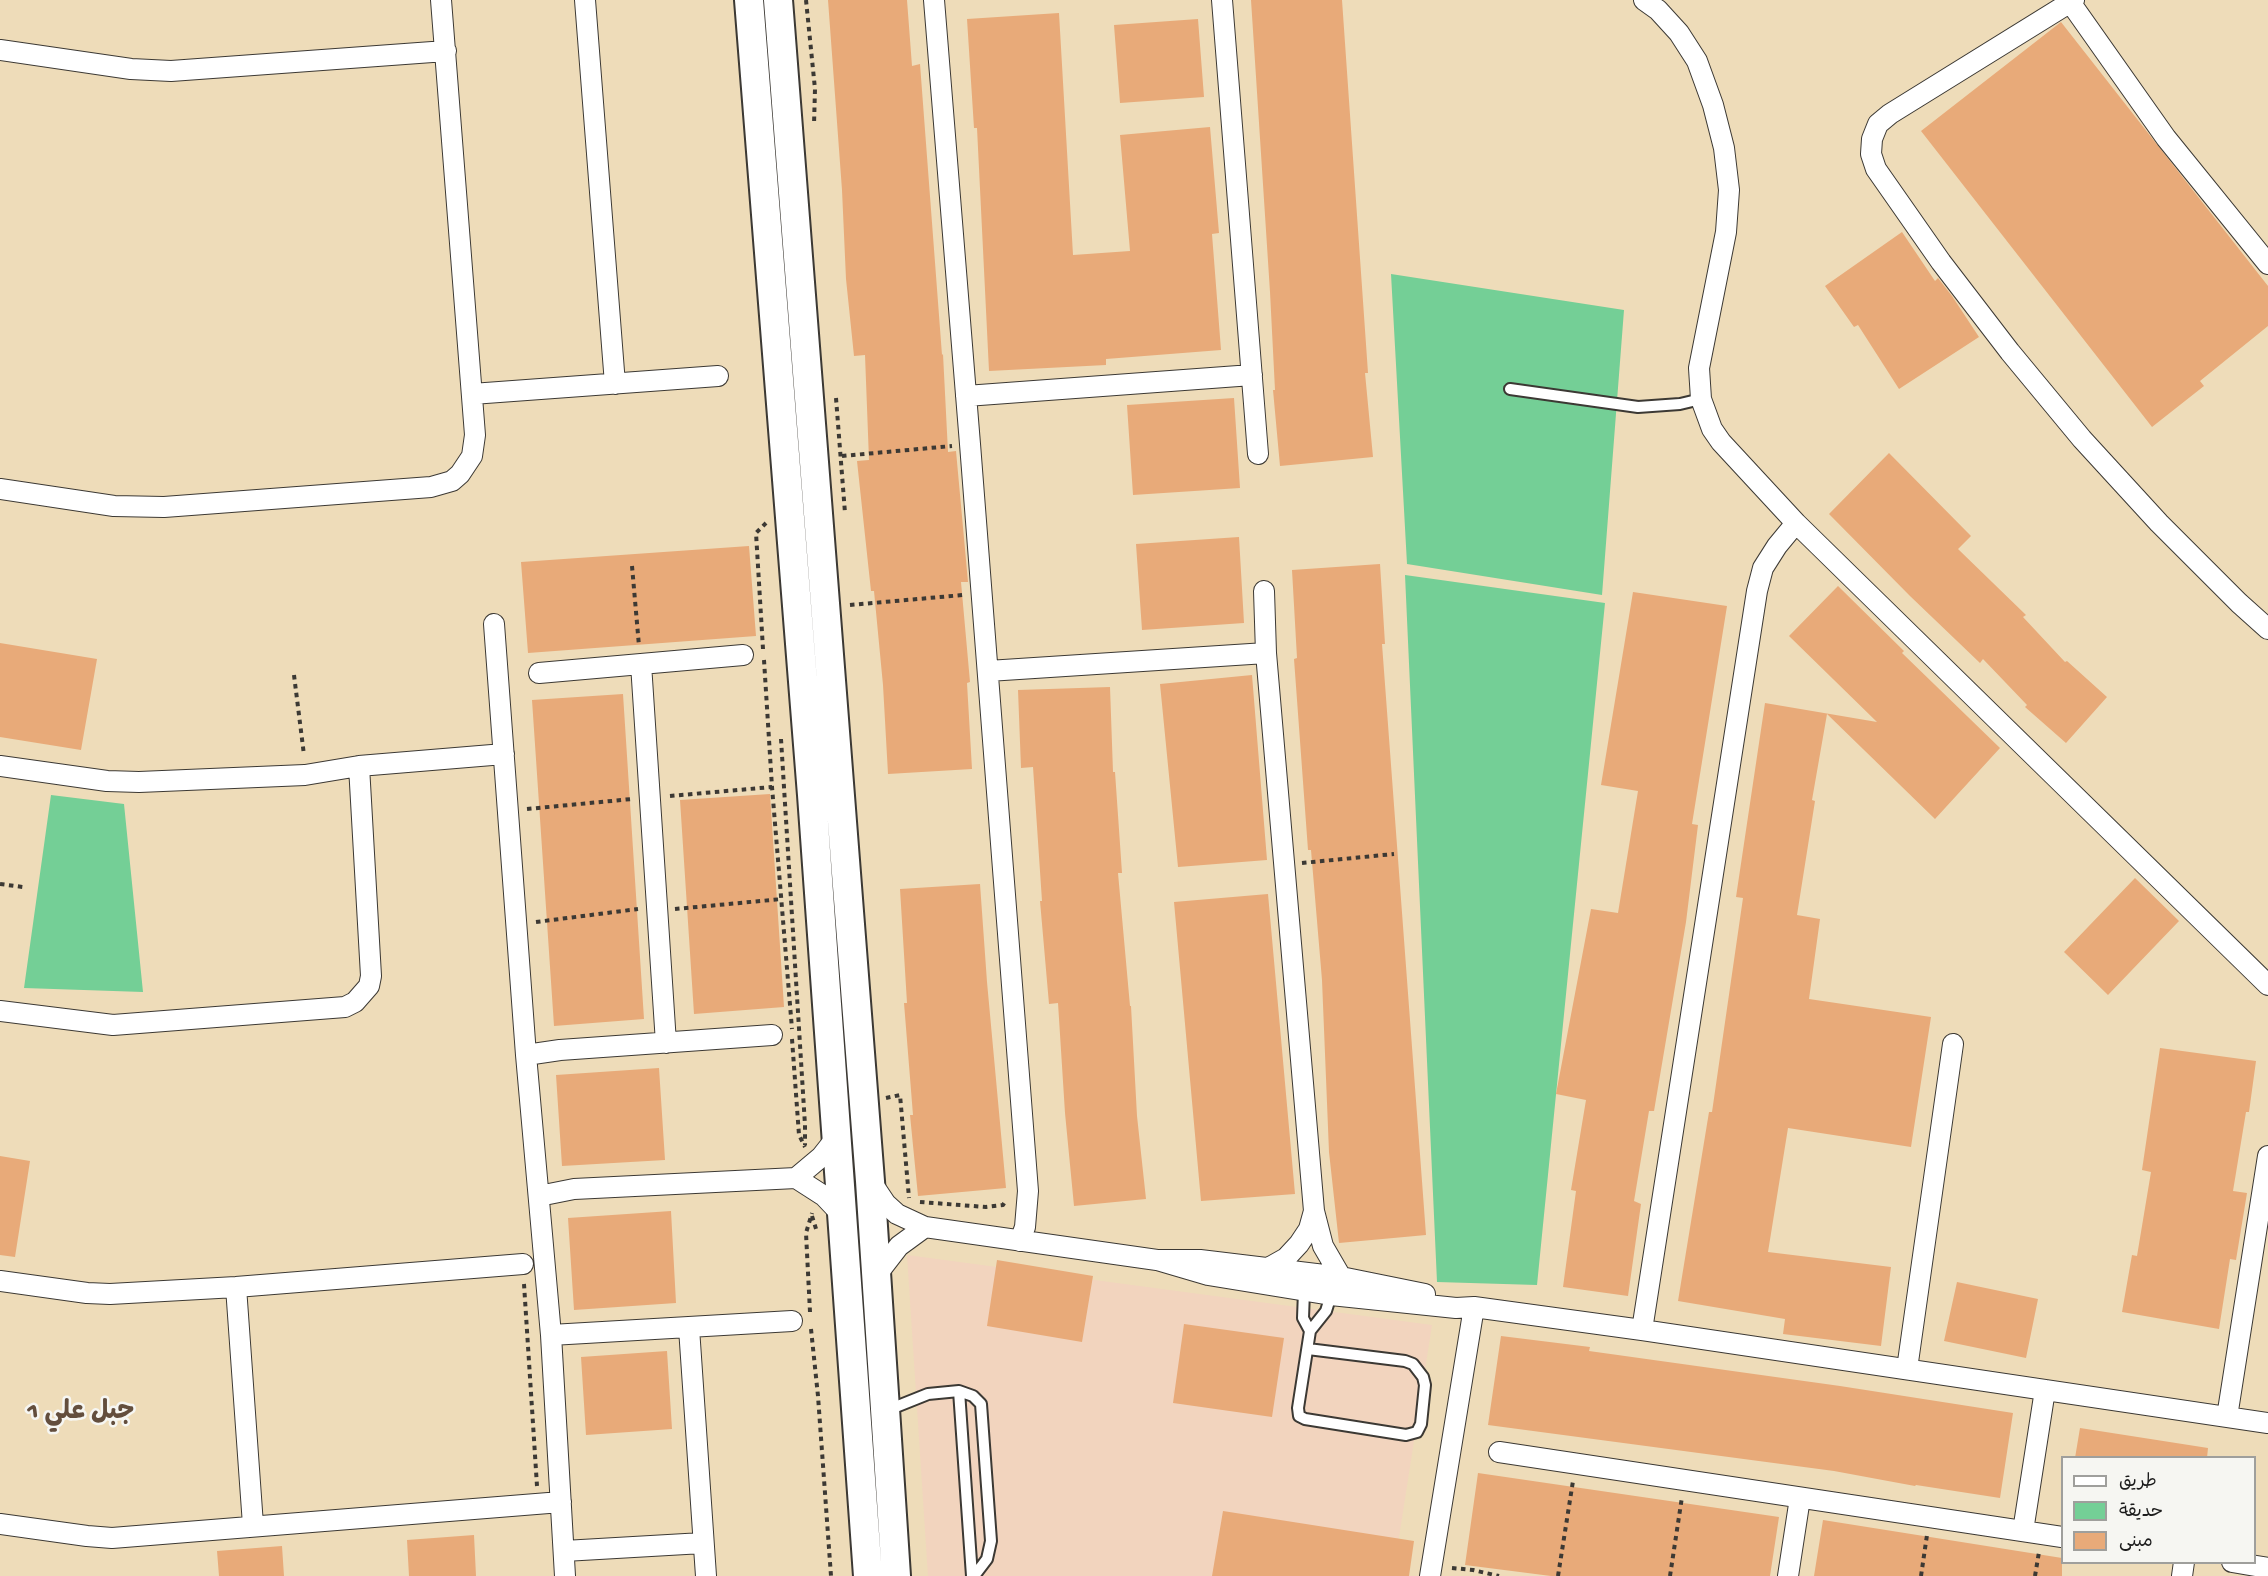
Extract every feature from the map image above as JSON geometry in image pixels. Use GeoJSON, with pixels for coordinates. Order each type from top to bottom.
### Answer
{"type":"FeatureCollection","features":[{"type":"Feature","properties":{"kind":"street"},"geometry":{"type":"LineString","coordinates":[[0,489],[106,505],[139,507],[442,485],[460,474],[472,456],[475,435],[441,0]]}},
{"type":"Feature","properties":{"kind":"street"},"geometry":{"type":"LineString","coordinates":[[585,0],[615,384]]}},
{"type":"Feature","properties":{"kind":"street"},"geometry":{"type":"LineString","coordinates":[[749,0],[789,502],[868,1576]]}},
{"type":"Feature","properties":{"kind":"street"},"geometry":{"type":"LineString","coordinates":[[778,0],[870,1181],[896,1576]]}},
{"type":"Feature","properties":{"kind":"street"},"geometry":{"type":"LineString","coordinates":[[934,0],[1028,1191],[1025,1227],[1020,1241]]}},
{"type":"Feature","properties":{"kind":"street"},"geometry":{"type":"LineString","coordinates":[[1222,0],[1258,454]]}},
{"type":"Feature","properties":{"kind":"street"},"geometry":{"type":"LineString","coordinates":[[1644,0],[1658,10],[1679,33],[1697,61],[1713,105],[1724,148],[1729,190],[1726,232],[1699,368],[1701,399],[1712,429],[1721,442],[1796,523],[2268,985]]}},
{"type":"Feature","properties":{"kind":"street"},"geometry":{"type":"LineString","coordinates":[[2268,264],[2166,138],[2072,1],[1890,114],[1878,124],[1872,139],[1871,154],[1876,169],[1941,262],[2010,352],[2082,439],[2159,523],[2238,603],[2268,629]]}},
{"type":"Feature","properties":{"kind":"street"},"geometry":{"type":"LineString","coordinates":[[0,50],[121,68],[171,71],[446,51]]}},
{"type":"Feature","properties":{"kind":"street"},"geometry":{"type":"LineString","coordinates":[[966,396],[1252,375]]}},
{"type":"Feature","properties":{"kind":"street"},"geometry":{"type":"LineString","coordinates":[[472,394],[718,376]]}},
{"type":"Feature","properties":{"kind":"street"},"geometry":{"type":"LineString","coordinates":[[1642,1330],[1756,591],[1763,568],[1796,523]]}},
{"type":"Feature","properties":{"kind":"street"},"geometry":{"type":"LineString","coordinates":[[1264,591],[1266,653],[1314,1211],[1323,1246],[1341,1277]]}},
{"type":"Feature","properties":{"kind":"street"},"geometry":{"type":"LineString","coordinates":[[494,624],[526,1055],[551,1335],[565,1576]]}},
{"type":"Feature","properties":{"kind":"street"},"geometry":{"type":"LineString","coordinates":[[988,671],[1266,653]]}},
{"type":"Feature","properties":{"kind":"street"},"geometry":{"type":"LineString","coordinates":[[539,673],[743,655]]}},
{"type":"Feature","properties":{"kind":"street"},"geometry":{"type":"LineString","coordinates":[[641,664],[666,1044]]}},
{"type":"Feature","properties":{"kind":"street"},"geometry":{"type":"LineString","coordinates":[[0,766],[123,782],[306,775],[359,766],[504,754]]}},
{"type":"Feature","properties":{"kind":"street"},"geometry":{"type":"LineString","coordinates":[[0,1011],[113,1025],[345,1007],[355,1002],[369,986],[371,976],[359,766]]}},
{"type":"Feature","properties":{"kind":"street"},"geometry":{"type":"LineString","coordinates":[[526,1055],[560,1050],[772,1035]]}},
{"type":"Feature","properties":{"kind":"street"},"geometry":{"type":"LineString","coordinates":[[1907,1369],[1953,1044]]}},
{"type":"Feature","properties":{"kind":"street"},"geometry":{"type":"LineString","coordinates":[[804,1183],[813,1165],[836,1138]]}},
{"type":"Feature","properties":{"kind":"street"},"geometry":{"type":"LineString","coordinates":[[2227,1417],[2268,1156]]}},
{"type":"Feature","properties":{"kind":"street"},"geometry":{"type":"LineString","coordinates":[[870,1181],[892,1209],[910,1222],[925,1227],[1157,1260],[1200,1260],[1341,1277],[1459,1301],[1474,1307]]}},
{"type":"Feature","properties":{"kind":"street"},"geometry":{"type":"LineString","coordinates":[[539,1196],[574,1190],[804,1183],[824,1196],[842,1215]]}},
{"type":"Feature","properties":{"kind":"street"},"geometry":{"type":"LineString","coordinates":[[1270,1268],[1286,1258],[1299,1244],[1309,1228],[1314,1211]]}},
{"type":"Feature","properties":{"kind":"street"},"geometry":{"type":"LineString","coordinates":[[875,1277],[899,1246],[925,1227]]}},
{"type":"Feature","properties":{"kind":"street"},"geometry":{"type":"LineString","coordinates":[[1157,1260],[1208,1275],[1331,1295],[1456,1308],[1474,1307],[2268,1423]]}},
{"type":"Feature","properties":{"kind":"street"},"geometry":{"type":"LineString","coordinates":[[0,1281],[99,1294],[236,1287],[522,1264]]}},
{"type":"Feature","properties":{"kind":"street"},"geometry":{"type":"LineString","coordinates":[[236,1287],[254,1525]]}},
{"type":"Feature","properties":{"kind":"street"},"geometry":{"type":"LineString","coordinates":[[1430,1576],[1474,1307]]}},
{"type":"Feature","properties":{"kind":"street"},"geometry":{"type":"LineString","coordinates":[[551,1335],[804,1321]]}},
{"type":"Feature","properties":{"kind":"street"},"geometry":{"type":"LineString","coordinates":[[689,1328],[706,1576]]}},
{"type":"Feature","properties":{"kind":"street"},"geometry":{"type":"LineString","coordinates":[[2023,1531],[2044,1390]]}},
{"type":"Feature","properties":{"kind":"street"},"geometry":{"type":"LineString","coordinates":[[1499,1452],[2061,1537]]}},
{"type":"Feature","properties":{"kind":"street"},"geometry":{"type":"LineString","coordinates":[[1788,1576],[1800,1497]]}},
{"type":"Feature","properties":{"kind":"street"},"geometry":{"type":"LineString","coordinates":[[0,1524],[106,1538],[561,1502]]}},
{"type":"Feature","properties":{"kind":"street"},"geometry":{"type":"LineString","coordinates":[[564,1551],[704,1543]]}},
{"type":"Feature","properties":{"kind":"street"},"geometry":{"type":"LineString","coordinates":[[2239,1564],[2268,1568]]}},
{"type":"Feature","properties":{"kind":"lane"},"geometry":{"type":"LineString","coordinates":[[1510,388],[1638,407],[1680,404],[1701,399]]}},
{"type":"Feature","properties":{"kind":"lane"},"geometry":{"type":"LineString","coordinates":[[1304,1291],[1303,1318],[1310,1331]]}},
{"type":"Feature","properties":{"kind":"lane"},"geometry":{"type":"LineString","coordinates":[[1308,1349],[1413,1364],[1423,1377],[1425,1385],[1421,1424],[1417,1432],[1406,1435],[1302,1418],[1298,1408],[1310,1331],[1326,1311],[1331,1295]]}},
{"type":"Feature","properties":{"kind":"lane"},"geometry":{"type":"LineString","coordinates":[[885,1412],[921,1396],[959,1391],[976,1398],[982,1409],[991,1548],[987,1559],[973,1576]]}},
{"type":"Feature","properties":{"kind":"lane"},"geometry":{"type":"LineString","coordinates":[[959,1391],[973,1576]]}},
{"type":"Feature","properties":{"kind":"path"},"geometry":{"type":"LineString","coordinates":[[842,456],[970,444]]}},
{"type":"Feature","properties":{"kind":"path"},"geometry":{"type":"LineString","coordinates":[[789,502],[756,533],[772,787],[799,1135],[813,1165]]}},
{"type":"Feature","properties":{"kind":"path"},"geometry":{"type":"LineString","coordinates":[[767,523],[768,535]]}},
{"type":"Feature","properties":{"kind":"path"},"geometry":{"type":"LineString","coordinates":[[632,566],[641,664]]}},
{"type":"Feature","properties":{"kind":"path"},"geometry":{"type":"LineString","coordinates":[[850,605],[982,593]]}},
{"type":"Feature","properties":{"kind":"path"},"geometry":{"type":"LineString","coordinates":[[294,675],[306,775]]}},
{"type":"Feature","properties":{"kind":"path"},"geometry":{"type":"LineString","coordinates":[[780,737],[805,1125],[804,1146]]}},
{"type":"Feature","properties":{"kind":"path"},"geometry":{"type":"LineString","coordinates":[[1284,865],[1394,854]]}},
{"type":"Feature","properties":{"kind":"path"},"geometry":{"type":"LineString","coordinates":[[0,884],[22,887]]}},
{"type":"Feature","properties":{"kind":"path"},"geometry":{"type":"LineString","coordinates":[[533,922],[782,899]]}},
{"type":"Feature","properties":{"kind":"path"},"geometry":{"type":"LineString","coordinates":[[884,1098],[900,1095],[909,1201],[986,1208],[1003,1204],[1011,1191],[1028,1191]]}},
{"type":"Feature","properties":{"kind":"path"},"geometry":{"type":"LineString","coordinates":[[804,1183],[812,1215],[806,1233],[804,1321],[818,1396],[831,1576]]}},
{"type":"Feature","properties":{"kind":"path"},"geometry":{"type":"LineString","coordinates":[[522,1264],[538,1504]]}},
{"type":"Feature","properties":{"kind":"path"},"geometry":{"type":"LineString","coordinates":[[1558,1576],[1576,1463]]}},
{"type":"Feature","properties":{"kind":"path"},"geometry":{"type":"LineString","coordinates":[[1670,1576],[1684,1479]]}},
{"type":"Feature","properties":{"kind":"path"},"geometry":{"type":"LineString","coordinates":[[1921,1576],[1930,1517]]}},
{"type":"Feature","properties":{"kind":"path"},"geometry":{"type":"LineString","coordinates":[[1452,1569],[1473,1570],[1499,1576]]}},
{"type":"Feature","properties":{"kind":"shaded area"},"geometry":{"type":"Polygon","coordinates":[[[907,1255],[1432,1325],[1393,1576],[928,1576],[907,1255]]]}},
{"type":"Feature","properties":{"kind":"green space"},"geometry":{"type":"Polygon","coordinates":[[[1391,274],[1624,310],[1602,595],[1407,564],[1391,274]]]}},
{"type":"Feature","properties":{"kind":"green space"},"geometry":{"type":"Polygon","coordinates":[[[1405,575],[1605,603],[1537,1285],[1437,1282],[1405,575]]]}},
{"type":"Feature","properties":{"kind":"green space"},"geometry":{"type":"Polygon","coordinates":[[[51,795],[124,804],[143,992],[24,988],[51,795]]]}},
{"type":"Feature","properties":{"kind":"building"},"geometry":{"type":"Polygon","coordinates":[[[828,0],[907,0],[912,66],[920,64],[943,354],[948,452],[956,451],[968,582],[961,582],[970,682],[967,683],[972,769],[888,774],[883,685],[874,591],[871,591],[857,461],[869,460],[865,355],[854,356],[846,279],[828,0]]]}},
{"type":"Feature","properties":{"kind":"building"},"geometry":{"type":"Polygon","coordinates":[[[1251,0],[1342,0],[1368,373],[1365,373],[1373,457],[1280,466],[1273,390],[1275,390],[1270,292],[1251,0]]]}},
{"type":"Feature","properties":{"kind":"building"},"geometry":{"type":"Polygon","coordinates":[[[1059,13],[1073,255],[1130,251],[1120,135],[1210,127],[1219,233],[1212,234],[1221,350],[1106,359],[1106,365],[989,371],[977,128],[974,128],[967,19],[1059,13]]]}},
{"type":"Feature","properties":{"kind":"building"},"geometry":{"type":"Polygon","coordinates":[[[1198,19],[1204,97],[1120,103],[1114,25],[1198,19]]]}},
{"type":"Feature","properties":{"kind":"building"},"geometry":{"type":"Polygon","coordinates":[[[2061,22],[2268,286],[2268,326],[2200,381],[2204,386],[2152,427],[1921,131],[2061,22]]]}},
{"type":"Feature","properties":{"kind":"building"},"geometry":{"type":"Polygon","coordinates":[[[1902,232],[1935,281],[1938,278],[1952,296],[1979,337],[1899,389],[1858,325],[1854,327],[1825,286],[1902,232]]]}},
{"type":"Feature","properties":{"kind":"building"},"geometry":{"type":"Polygon","coordinates":[[[1234,398],[1240,488],[1133,495],[1127,405],[1234,398]]]}},
{"type":"Feature","properties":{"kind":"building"},"geometry":{"type":"Polygon","coordinates":[[[1889,453],[1971,536],[1958,549],[2026,615],[2023,617],[2065,662],[2067,661],[2107,697],[2066,743],[2025,707],[2027,705],[1983,659],[1980,663],[1829,514],[1889,453]]]}},
{"type":"Feature","properties":{"kind":"building"},"geometry":{"type":"Polygon","coordinates":[[[1239,537],[1244,623],[1142,630],[1136,544],[1239,537]]]}},
{"type":"Feature","properties":{"kind":"building"},"geometry":{"type":"Polygon","coordinates":[[[749,546],[756,636],[528,653],[521,562],[749,546]]]}},
{"type":"Feature","properties":{"kind":"building"},"geometry":{"type":"Polygon","coordinates":[[[1380,564],[1385,644],[1382,644],[1426,1235],[1339,1243],[1329,1152],[1322,980],[1311,850],[1308,850],[1294,659],[1297,658],[1292,570],[1380,564]]]}},
{"type":"Feature","properties":{"kind":"building"},"geometry":{"type":"Polygon","coordinates":[[[1838,586],[1904,651],[1902,653],[2000,748],[1935,819],[1827,714],[1812,800],[1815,801],[1797,915],[1820,919],[1809,999],[1931,1017],[1911,1147],[1788,1128],[1768,1252],[1891,1267],[1881,1346],[1783,1334],[1785,1319],[1678,1301],[1709,1112],[1712,1112],[1743,898],[1736,897],[1765,703],[1877,722],[1789,636],[1838,586]]]}},
{"type":"Feature","properties":{"kind":"building"},"geometry":{"type":"Polygon","coordinates":[[[1633,592],[1727,606],[1692,824],[1698,825],[1686,922],[1654,1111],[1649,1111],[1634,1201],[1641,1204],[1628,1296],[1563,1287],[1576,1191],[1571,1190],[1586,1100],[1556,1094],[1591,909],[1618,913],[1638,791],[1601,785],[1633,592]]]}},
{"type":"Feature","properties":{"kind":"building"},"geometry":{"type":"Polygon","coordinates":[[[0,643],[97,659],[81,750],[0,737],[0,643]]]}},
{"type":"Feature","properties":{"kind":"building"},"geometry":{"type":"Polygon","coordinates":[[[1252,675],[1267,860],[1178,867],[1160,684],[1252,675]]]}},
{"type":"Feature","properties":{"kind":"building"},"geometry":{"type":"Polygon","coordinates":[[[1110,687],[1113,772],[1115,772],[1122,873],[1118,873],[1131,1006],[1137,1116],[1146,1199],[1074,1206],[1058,1003],[1049,1004],[1040,901],[1042,901],[1033,767],[1021,768],[1018,690],[1110,687]]]}},
{"type":"Feature","properties":{"kind":"building"},"geometry":{"type":"Polygon","coordinates":[[[623,694],[644,1019],[554,1026],[532,700],[623,694]]]}},
{"type":"Feature","properties":{"kind":"building"},"geometry":{"type":"Polygon","coordinates":[[[770,794],[784,1007],[694,1014],[680,800],[770,794]]]}},
{"type":"Feature","properties":{"kind":"building"},"geometry":{"type":"Polygon","coordinates":[[[2135,878],[2179,921],[2108,995],[2064,952],[2135,878]]]}},
{"type":"Feature","properties":{"kind":"building"},"geometry":{"type":"Polygon","coordinates":[[[980,884],[1006,1188],[918,1196],[910,1115],[913,1115],[904,1003],[907,1003],[900,889],[980,884]]]}},
{"type":"Feature","properties":{"kind":"building"},"geometry":{"type":"Polygon","coordinates":[[[1268,894],[1295,1194],[1201,1201],[1174,902],[1268,894]]]}},
{"type":"Feature","properties":{"kind":"building"},"geometry":{"type":"Polygon","coordinates":[[[2160,1048],[2256,1061],[2249,1112],[2246,1112],[2233,1191],[2247,1193],[2236,1260],[2230,1259],[2219,1329],[2122,1312],[2132,1255],[2137,1256],[2151,1172],[2142,1170],[2160,1048]]]}},
{"type":"Feature","properties":{"kind":"building"},"geometry":{"type":"Polygon","coordinates":[[[659,1068],[665,1160],[562,1166],[556,1075],[659,1068]]]}},
{"type":"Feature","properties":{"kind":"building"},"geometry":{"type":"Polygon","coordinates":[[[0,1156],[30,1161],[15,1257],[0,1255],[0,1156]]]}},
{"type":"Feature","properties":{"kind":"building"},"geometry":{"type":"Polygon","coordinates":[[[671,1211],[676,1303],[574,1310],[568,1218],[671,1211]]]}},
{"type":"Feature","properties":{"kind":"building"},"geometry":{"type":"Polygon","coordinates":[[[997,1260],[1093,1276],[1082,1342],[987,1326],[997,1260]]]}},
{"type":"Feature","properties":{"kind":"building"},"geometry":{"type":"Polygon","coordinates":[[[1957,1282],[2038,1299],[2026,1358],[1944,1341],[1957,1282]]]}},
{"type":"Feature","properties":{"kind":"building"},"geometry":{"type":"Polygon","coordinates":[[[1184,1324],[1284,1338],[1272,1417],[1173,1403],[1184,1324]]]}},
{"type":"Feature","properties":{"kind":"building"},"geometry":{"type":"Polygon","coordinates":[[[1501,1336],[1590,1347],[1589,1351],[2013,1413],[2000,1498],[1915,1486],[1834,1471],[1488,1425],[1501,1336]]]}},
{"type":"Feature","properties":{"kind":"building"},"geometry":{"type":"Polygon","coordinates":[[[667,1351],[672,1429],[586,1435],[581,1357],[667,1351]]]}},
{"type":"Feature","properties":{"kind":"building"},"geometry":{"type":"Polygon","coordinates":[[[2080,1428],[2208,1448],[2207,1456],[2075,1456],[2080,1428]]]}},
{"type":"Feature","properties":{"kind":"building"},"geometry":{"type":"Polygon","coordinates":[[[1478,1473],[1779,1517],[1770,1576],[1551,1576],[1465,1565],[1478,1473]]]}},
{"type":"Feature","properties":{"kind":"building"},"geometry":{"type":"Polygon","coordinates":[[[1223,1511],[1414,1541],[1409,1576],[1212,1576],[1223,1511]]]}},
{"type":"Feature","properties":{"kind":"building"},"geometry":{"type":"Polygon","coordinates":[[[1823,1520],[2061,1558],[2062,1564],[2062,1576],[1814,1576],[1823,1520]]]}},
{"type":"Feature","properties":{"kind":"building"},"geometry":{"type":"Polygon","coordinates":[[[474,1535],[476,1576],[409,1576],[407,1540],[474,1535]]]}},
{"type":"Feature","properties":{"kind":"building"},"geometry":{"type":"Polygon","coordinates":[[[282,1546],[284,1576],[219,1576],[217,1551],[282,1546]]]}},
{"type":"Feature","properties":{"kind":"district","name":"جبل علي 1"},"geometry":{"type":"Point","coordinates":[81,1414]}}]}
